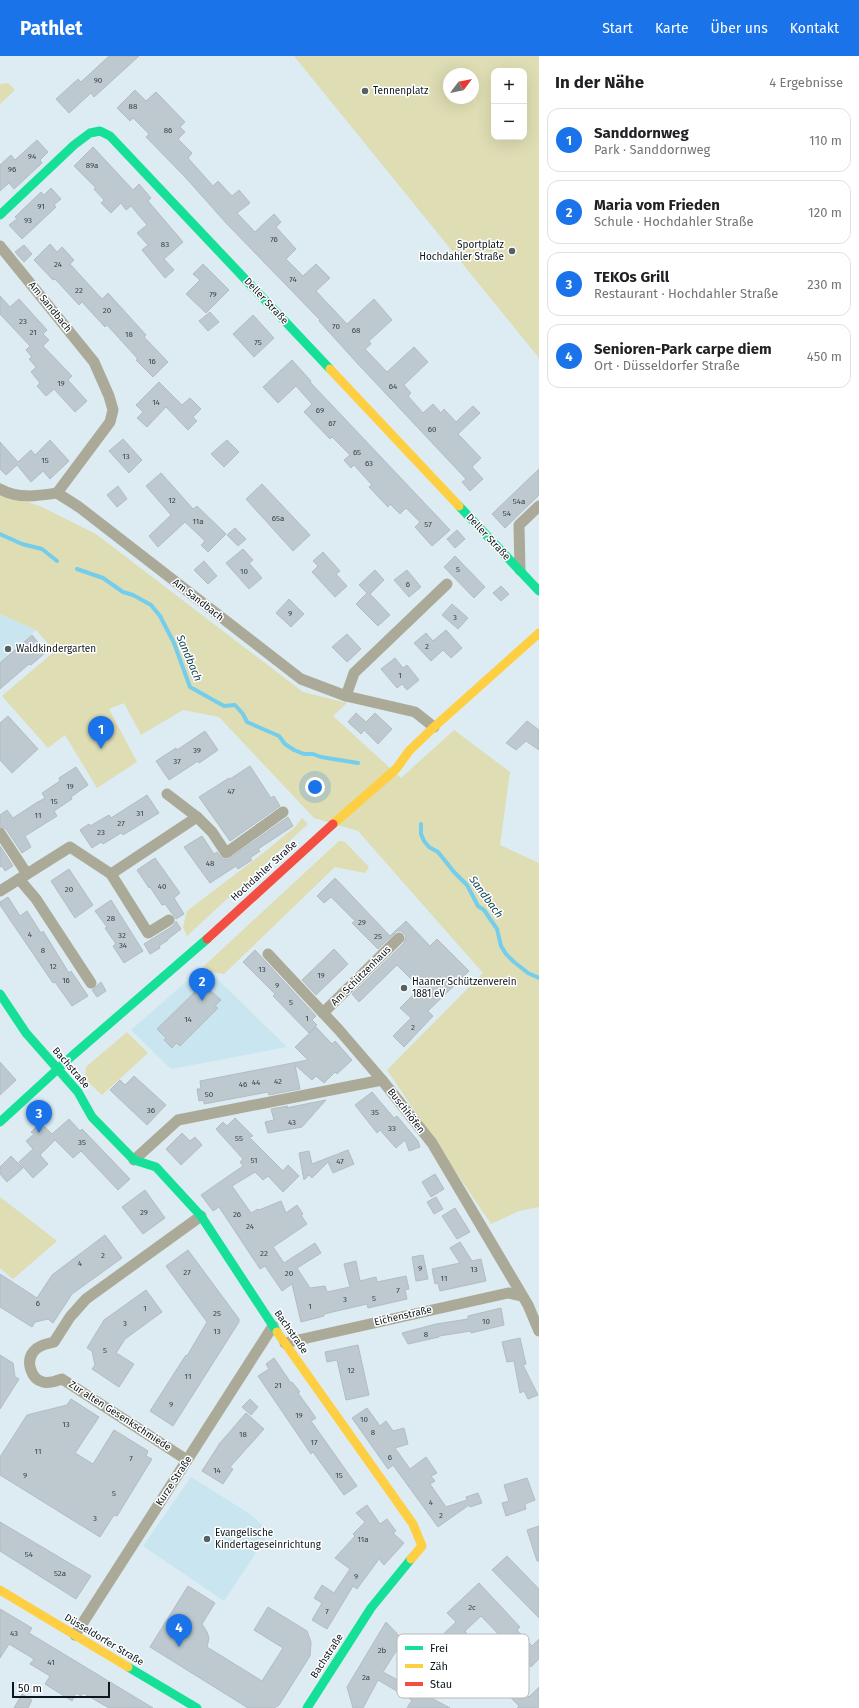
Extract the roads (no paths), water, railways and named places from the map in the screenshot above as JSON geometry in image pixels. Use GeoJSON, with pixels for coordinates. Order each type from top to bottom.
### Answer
{"type":"FeatureCollection","features":[{"type":"Feature","properties":{"kind":"street","name":"Deller Straße"},"geometry":{"type":"LineString","coordinates":[[0,215],[74,145],[90,133],[100,131],[110,136],[539,591]]}},
{"type":"Feature","properties":{"kind":"street","name":"Am Sandbach"},"geometry":{"type":"LineString","coordinates":[[0,246],[94,362],[113,410],[110,422],[57,493],[79,507],[301,679],[346,696],[415,712],[434,727]]}},
{"type":"Feature","properties":{"kind":"street"},"geometry":{"type":"LineString","coordinates":[[0,489],[8,494],[33,497],[57,493]]}},
{"type":"Feature","properties":{"kind":"street","name":"Deller Straße"},"geometry":{"type":"LineString","coordinates":[[520,570],[519,525],[539,506]]}},
{"type":"Feature","properties":{"kind":"street"},"geometry":{"type":"LineString","coordinates":[[346,696],[354,673],[447,584]]}},
{"type":"Feature","properties":{"kind":"street","name":"Hochdahler Straße"},"geometry":{"type":"LineString","coordinates":[[0,1122],[198,946],[332,824],[372,791],[396,769],[409,751],[434,727],[539,633]]}},
{"type":"Feature","properties":{"kind":"street"},"geometry":{"type":"LineString","coordinates":[[186,824],[167,794],[197,817],[212,832],[226,854],[283,812]]}},
{"type":"Feature","properties":{"kind":"street"},"geometry":{"type":"LineString","coordinates":[[111,874],[197,817]]}},
{"type":"Feature","properties":{"kind":"street"},"geometry":{"type":"LineString","coordinates":[[0,833],[36,899],[92,983]]}},
{"type":"Feature","properties":{"kind":"street"},"geometry":{"type":"LineString","coordinates":[[0,891],[70,847],[111,874],[148,934],[169,920]]}},
{"type":"Feature","properties":{"kind":"street","name":"Am Schützenhaus"},"geometry":{"type":"LineString","coordinates":[[323,1013],[399,938]]}},
{"type":"Feature","properties":{"kind":"street","name":"Am Schützenhaus"},"geometry":{"type":"LineString","coordinates":[[268,954],[323,1013],[382,1080]]}},
{"type":"Feature","properties":{"kind":"street","name":"Bachstraße"},"geometry":{"type":"LineString","coordinates":[[0,994],[26,1033],[78,1092],[92,1117],[134,1160],[156,1167],[201,1216],[273,1326],[413,1524],[422,1546],[372,1608],[307,1708]]}},
{"type":"Feature","properties":{"kind":"street","name":"Buschhöfen"},"geometry":{"type":"LineString","coordinates":[[134,1160],[178,1120],[382,1080],[432,1143],[528,1305],[539,1331]]}},
{"type":"Feature","properties":{"kind":"street","name":"Zur alten Gesenkschmiede"},"geometry":{"type":"LineString","coordinates":[[187,1460],[62,1379],[44,1383],[37,1379],[32,1373],[29,1362],[34,1350],[42,1345],[54,1342],[70,1318],[86,1299],[201,1216]]}},
{"type":"Feature","properties":{"kind":"street","name":"Eichenstraße"},"geometry":{"type":"LineString","coordinates":[[285,1343],[508,1293],[522,1296]]}},
{"type":"Feature","properties":{"kind":"street","name":"Kurze Straße"},"geometry":{"type":"LineString","coordinates":[[75,1635],[273,1326]]}},
{"type":"Feature","properties":{"kind":"street","name":"Düsseldorfer Straße"},"geometry":{"type":"LineString","coordinates":[[0,1590],[197,1708]]}},
{"type":"Feature","properties":{"kind":"waterway","name":"Sandbach"},"geometry":{"type":"LineString","coordinates":[[0,534],[22,544],[42,549],[57,561]]}},
{"type":"Feature","properties":{"kind":"waterway","name":"Sandbach"},"geometry":{"type":"LineString","coordinates":[[77,569],[103,578],[123,592],[133,595],[151,605],[160,616],[174,643],[190,687],[224,706],[235,705],[243,714],[247,722],[279,736],[285,744],[294,750],[304,754],[313,754],[321,757],[358,763]]}},
{"type":"Feature","properties":{"kind":"waterway","name":"Sandbach"},"geometry":{"type":"LineString","coordinates":[[421,824],[421,834],[424,841],[429,847],[438,852],[467,885],[478,906],[484,910],[497,929],[501,946],[506,954],[528,973],[539,978]]}},
{"type":"Feature","properties":{"kind":"place","name":"Tennenplatz"},"geometry":{"type":"Point","coordinates":[365,91]}},
{"type":"Feature","properties":{"kind":"place","name":"Sportplatz Hochdahler Straße"},"geometry":{"type":"Point","coordinates":[512,251]}},
{"type":"Feature","properties":{"kind":"place","name":"Waldkindergarten"},"geometry":{"type":"Point","coordinates":[8,649]}},
{"type":"Feature","properties":{"kind":"place","name":"Sanddornweg"},"geometry":{"type":"Point","coordinates":[101,749]}},
{"type":"Feature","properties":{"kind":"place","name":"Haaner Schützenverein 1881 eV"},"geometry":{"type":"Point","coordinates":[404,988]}},
{"type":"Feature","properties":{"kind":"place","name":"Maria vom Frieden"},"geometry":{"type":"Point","coordinates":[202,1001]}},
{"type":"Feature","properties":{"kind":"place","name":"TEKOs Grill"},"geometry":{"type":"Point","coordinates":[39,1133]}},
{"type":"Feature","properties":{"kind":"place","name":"Evangelische Kindertageseinrichtung"},"geometry":{"type":"Point","coordinates":[207,1539]}},
{"type":"Feature","properties":{"kind":"place","name":"Senioren-Park carpe diem"},"geometry":{"type":"Point","coordinates":[179,1647]}}]}
